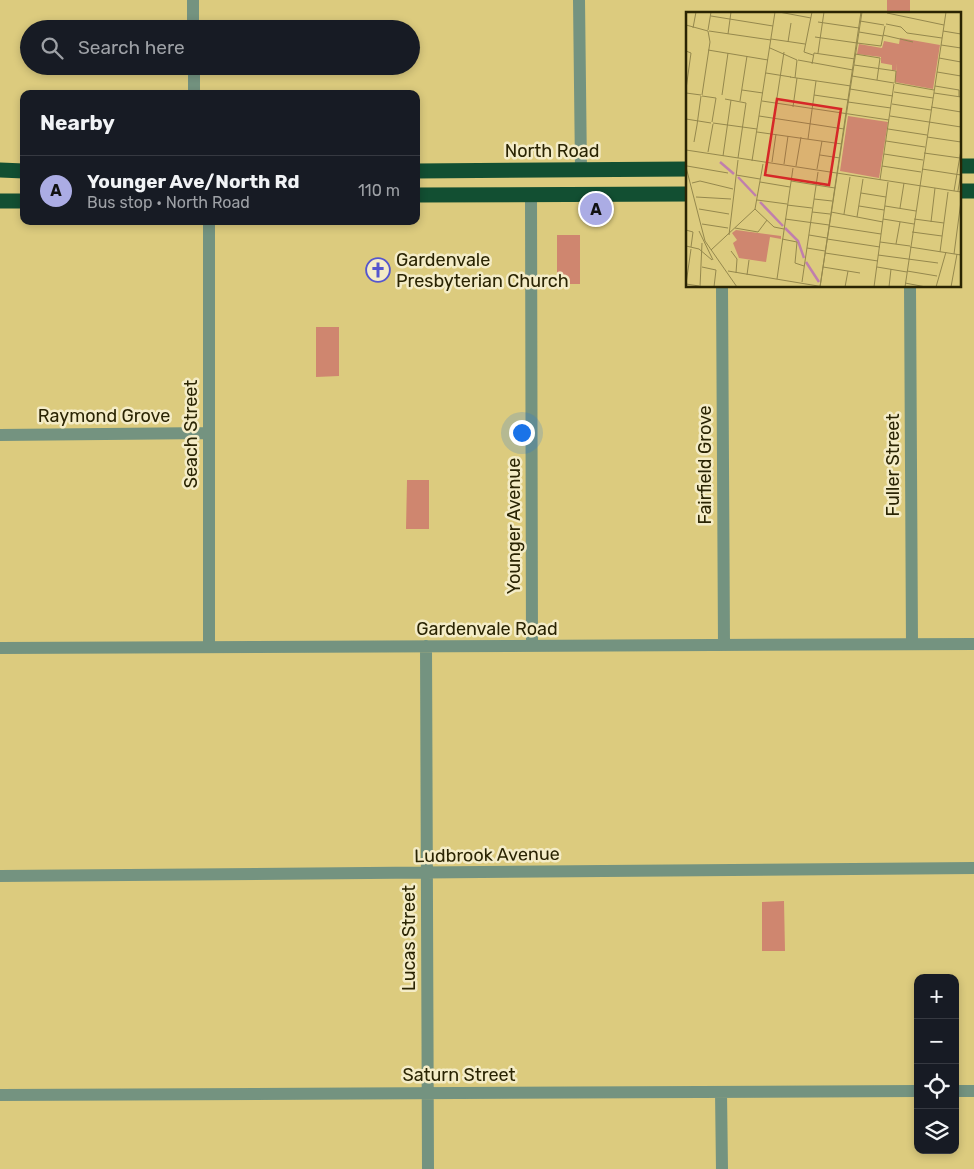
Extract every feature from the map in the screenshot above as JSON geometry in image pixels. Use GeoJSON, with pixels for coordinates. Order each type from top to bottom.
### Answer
{"type":"FeatureCollection","features":[{"type":"Feature","properties":{"kind":"highway","name":"North Road"},"geometry":{"type":"LineString","coordinates":[[420,171],[686,169]]}},
{"type":"Feature","properties":{"kind":"highway"},"geometry":{"type":"LineString","coordinates":[[0,170],[20,171]]}},
{"type":"Feature","properties":{"kind":"highway"},"geometry":{"type":"LineString","coordinates":[[420,195],[686,194]]}},
{"type":"Feature","properties":{"kind":"highway"},"geometry":{"type":"LineString","coordinates":[[0,201],[20,200]]}},
{"type":"Feature","properties":{"kind":"street"},"geometry":{"type":"LineString","coordinates":[[193,0],[193,20]]}},
{"type":"Feature","properties":{"kind":"street"},"geometry":{"type":"LineString","coordinates":[[579,0],[580,170]]}},
{"type":"Feature","properties":{"kind":"street"},"geometry":{"type":"LineString","coordinates":[[194,75],[194,90]]}},
{"type":"Feature","properties":{"kind":"street","name":"Younger Avenue"},"geometry":{"type":"LineString","coordinates":[[531,195],[532,646]]}},
{"type":"Feature","properties":{"kind":"street","name":"Seach Street"},"geometry":{"type":"LineString","coordinates":[[209,225],[209,646]]}},
{"type":"Feature","properties":{"kind":"street","name":"Fairfield Grove"},"geometry":{"type":"LineString","coordinates":[[722,288],[724,644]]}},
{"type":"Feature","properties":{"kind":"street","name":"Fuller Street"},"geometry":{"type":"LineString","coordinates":[[910,288],[912,644]]}},
{"type":"Feature","properties":{"kind":"street","name":"Raymond Grove"},"geometry":{"type":"LineString","coordinates":[[0,434],[209,433]]}},
{"type":"Feature","properties":{"kind":"street","name":"Gardenvale Road"},"geometry":{"type":"LineString","coordinates":[[0,648],[974,644]]}},
{"type":"Feature","properties":{"kind":"street","name":"Lucas Street"},"geometry":{"type":"LineString","coordinates":[[426,646],[428,1169]]}},
{"type":"Feature","properties":{"kind":"street","name":"Ludbrook Avenue"},"geometry":{"type":"LineString","coordinates":[[0,876],[974,868]]}},
{"type":"Feature","properties":{"kind":"street","name":"Saturn Street"},"geometry":{"type":"LineString","coordinates":[[0,1095],[914,1091]]}},
{"type":"Feature","properties":{"kind":"street"},"geometry":{"type":"LineString","coordinates":[[959,1091],[974,1091]]}},
{"type":"Feature","properties":{"kind":"street"},"geometry":{"type":"LineString","coordinates":[[721,1092],[722,1169]]}},
{"type":"Feature","properties":{"kind":"shaded area"},"geometry":{"type":"Polygon","coordinates":[[[887,0],[910,0],[910,12],[887,12],[887,0]]]}},
{"type":"Feature","properties":{"kind":"shaded area"},"geometry":{"type":"Polygon","coordinates":[[[557,235],[580,235],[580,284],[557,284],[557,235]]]}},
{"type":"Feature","properties":{"kind":"shaded area"},"geometry":{"type":"Polygon","coordinates":[[[316,327],[339,327],[339,376],[316,377],[316,327]]]}},
{"type":"Feature","properties":{"kind":"shaded area"},"geometry":{"type":"Polygon","coordinates":[[[407,480],[429,480],[429,529],[406,529],[407,480]]]}},
{"type":"Feature","properties":{"kind":"shaded area"},"geometry":{"type":"Polygon","coordinates":[[[784,901],[785,951],[762,951],[762,902],[784,901]]]}},
{"type":"Feature","properties":{"kind":"place","name":"Younger Ave/North Rd"},"geometry":{"type":"Point","coordinates":[596,209]}},
{"type":"Feature","properties":{"kind":"place","name":"Gardenvale Presbyterian Church"},"geometry":{"type":"Point","coordinates":[378,270]}}]}
